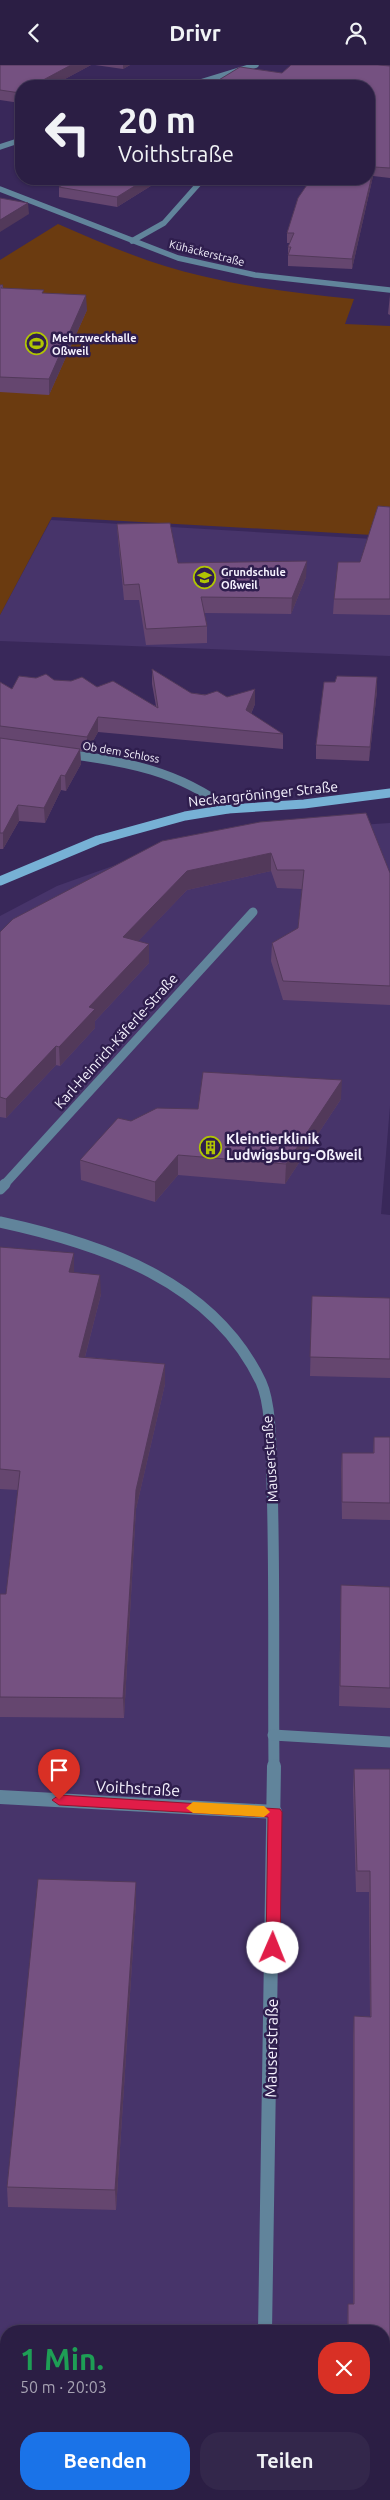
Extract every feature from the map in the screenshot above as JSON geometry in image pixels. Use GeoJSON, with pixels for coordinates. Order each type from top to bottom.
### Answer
{"type":"FeatureCollection","features":[{"type":"Feature","properties":{"kind":"main road","name":"Neckargröninger Straße"},"geometry":{"type":"LineString","coordinates":[[0,881],[98,840],[185,816],[228,809],[304,804],[390,793]]}},
{"type":"Feature","properties":{"kind":"street"},"geometry":{"type":"LineString","coordinates":[[207,80],[256,65]]}},
{"type":"Feature","properties":{"kind":"street"},"geometry":{"type":"LineString","coordinates":[[0,147],[15,141]]}},
{"type":"Feature","properties":{"kind":"street"},"geometry":{"type":"LineString","coordinates":[[132,241],[152,233],[164,225],[198,185]]}},
{"type":"Feature","properties":{"kind":"street","name":"Kühäckerstraße"},"geometry":{"type":"LineString","coordinates":[[0,189],[178,258],[255,275],[329,285],[390,290]]}},
{"type":"Feature","properties":{"kind":"street","name":"Ob dem Schloss"},"geometry":{"type":"LineString","coordinates":[[55,753],[142,766],[168,773],[188,781],[228,809]]}},
{"type":"Feature","properties":{"kind":"street","name":"Karl-Heinrich-Käferle-Straße"},"geometry":{"type":"LineString","coordinates":[[0,1189],[253,912]]}},
{"type":"Feature","properties":{"kind":"street","name":"Mauserstraße"},"geometry":{"type":"LineString","coordinates":[[0,1222],[48,1233],[117,1255],[170,1282],[231,1333],[262,1383],[270,1431],[275,1557],[273,1735],[275,1812],[265,2325]]}},
{"type":"Feature","properties":{"kind":"street"},"geometry":{"type":"LineString","coordinates":[[273,1735],[390,1741]]}},
{"type":"Feature","properties":{"kind":"street","name":"Voithstraße"},"geometry":{"type":"LineString","coordinates":[[0,1797],[275,1812]]}},
{"type":"Feature","properties":{"kind":"shaded area"},"geometry":{"type":"Polygon","coordinates":[[[58,224],[128,253],[183,271],[259,287],[354,299],[345,324],[390,326],[390,536],[52,517],[0,615],[0,260],[58,224]]]}},
{"type":"Feature","properties":{"kind":"shaded area","name":"Grundschule Oßweil"},"geometry":{"type":"Polygon","coordinates":[[[51,520],[390,540],[390,656],[0,641],[0,615],[51,520]]]}},
{"type":"Feature","properties":{"kind":"shaded area"},"geometry":{"type":"Polygon","coordinates":[[[390,823],[390,1106],[381,1214],[390,1215],[390,2325],[0,2325],[0,916],[57,886],[149,853],[250,832],[390,823]]]}},
{"type":"Feature","properties":{"kind":"building"},"geometry":{"type":"Polygon","coordinates":[[[0,65],[71,65],[43,80],[15,80],[15,92],[0,90],[0,65]]]}},
{"type":"Feature","properties":{"kind":"building"},"geometry":{"type":"Polygon","coordinates":[[[291,65],[390,66],[390,168],[375,167],[375,80],[219,80],[240,67],[282,73],[291,65]]]}},
{"type":"Feature","properties":{"kind":"building"},"geometry":{"type":"Polygon","coordinates":[[[62,185],[136,185],[117,197],[59,187],[62,185]]]}},
{"type":"Feature","properties":{"kind":"building"},"geometry":{"type":"Polygon","coordinates":[[[307,185],[370,185],[352,259],[288,255],[291,247],[288,247],[294,233],[287,233],[298,198],[307,185]]]}},
{"type":"Feature","properties":{"kind":"building"},"geometry":{"type":"Polygon","coordinates":[[[0,198],[28,203],[0,220],[0,198]]]}},
{"type":"Feature","properties":{"kind":"building","name":"Mehrzweckhalle Oßweil"},"geometry":{"type":"Polygon","coordinates":[[[0,285],[3,285],[1,288],[44,290],[42,293],[86,295],[49,379],[0,377],[0,285]]]}},
{"type":"Feature","properties":{"kind":"building"},"geometry":{"type":"Polygon","coordinates":[[[378,506],[390,507],[390,599],[334,599],[338,562],[360,562],[378,506]]]}},
{"type":"Feature","properties":{"kind":"building"},"geometry":{"type":"Polygon","coordinates":[[[170,523],[178,563],[307,561],[292,598],[201,597],[207,626],[146,629],[139,584],[124,585],[117,524],[170,523]]]}},
{"type":"Feature","properties":{"kind":"building"},"geometry":{"type":"Polygon","coordinates":[[[152,669],[191,693],[205,695],[217,691],[227,697],[255,689],[246,710],[283,734],[98,717],[87,737],[0,726],[0,682],[12,689],[19,676],[36,678],[46,674],[54,680],[71,681],[82,677],[97,687],[113,681],[158,708],[152,669]]]}},
{"type":"Feature","properties":{"kind":"building"},"geometry":{"type":"Polygon","coordinates":[[[337,676],[377,677],[370,747],[316,745],[324,682],[335,682],[337,676]]]}},
{"type":"Feature","properties":{"kind":"building"},"geometry":{"type":"Polygon","coordinates":[[[0,738],[80,749],[65,776],[61,775],[44,808],[18,805],[3,833],[0,833],[0,738]]]}},
{"type":"Feature","properties":{"kind":"building"},"geometry":{"type":"Polygon","coordinates":[[[366,813],[390,873],[390,986],[283,981],[272,943],[298,928],[304,870],[277,870],[271,853],[187,871],[123,937],[149,944],[89,1007],[95,1009],[59,1047],[56,1046],[6,1099],[0,1097],[0,932],[13,919],[162,841],[260,822],[366,813]]]}},
{"type":"Feature","properties":{"kind":"building","name":"Kleintierklinik Ludwigsburg-Oßweil"},"geometry":{"type":"Polygon","coordinates":[[[203,1072],[342,1080],[286,1164],[178,1155],[155,1182],[80,1160],[118,1118],[131,1121],[157,1108],[198,1109],[203,1072]]]}},
{"type":"Feature","properties":{"kind":"building"},"geometry":{"type":"Polygon","coordinates":[[[0,1247],[74,1253],[69,1272],[100,1275],[79,1357],[165,1364],[136,1490],[123,1698],[0,1697],[0,1594],[6,1594],[20,1471],[0,1469],[0,1247]]]}},
{"type":"Feature","properties":{"kind":"building"},"geometry":{"type":"Polygon","coordinates":[[[312,1296],[390,1298],[390,1359],[310,1357],[312,1296]]]}},
{"type":"Feature","properties":{"kind":"building"},"geometry":{"type":"Polygon","coordinates":[[[374,1437],[390,1437],[390,1503],[342,1502],[342,1453],[374,1453],[374,1437]]]}},
{"type":"Feature","properties":{"kind":"building"},"geometry":{"type":"Polygon","coordinates":[[[341,1585],[390,1587],[390,1688],[340,1686],[341,1585]]]}},
{"type":"Feature","properties":{"kind":"building"},"geometry":{"type":"Polygon","coordinates":[[[354,1769],[390,1769],[390,2325],[348,2325],[348,2304],[354,2304],[354,2016],[371,2017],[370,1871],[357,1871],[354,1769]]]}},
{"type":"Feature","properties":{"kind":"building"},"geometry":{"type":"Polygon","coordinates":[[[38,1879],[136,1882],[115,2190],[7,2187],[38,1879]]]}},
{"type":"Feature","properties":{"kind":"slow traffic"},"geometry":{"type":"LineString","coordinates":[[193,1808],[264,1812]]}},
{"type":"Feature","properties":{"kind":"place","name":"Mehrzweckhalle Oßweil"},"geometry":{"type":"Point","coordinates":[36,344]}},
{"type":"Feature","properties":{"kind":"place","name":"Grundschule Oßweil"},"geometry":{"type":"Point","coordinates":[205,578]}},
{"type":"Feature","properties":{"kind":"place","name":"Kleintierklinik Ludwigsburg-Oßweil"},"geometry":{"type":"Point","coordinates":[210,1147]}},
{"type":"Feature","properties":{"kind":"route"},"geometry":{"type":"LineString","coordinates":[[59,1800],[275,1812],[273,1948]]}}]}
